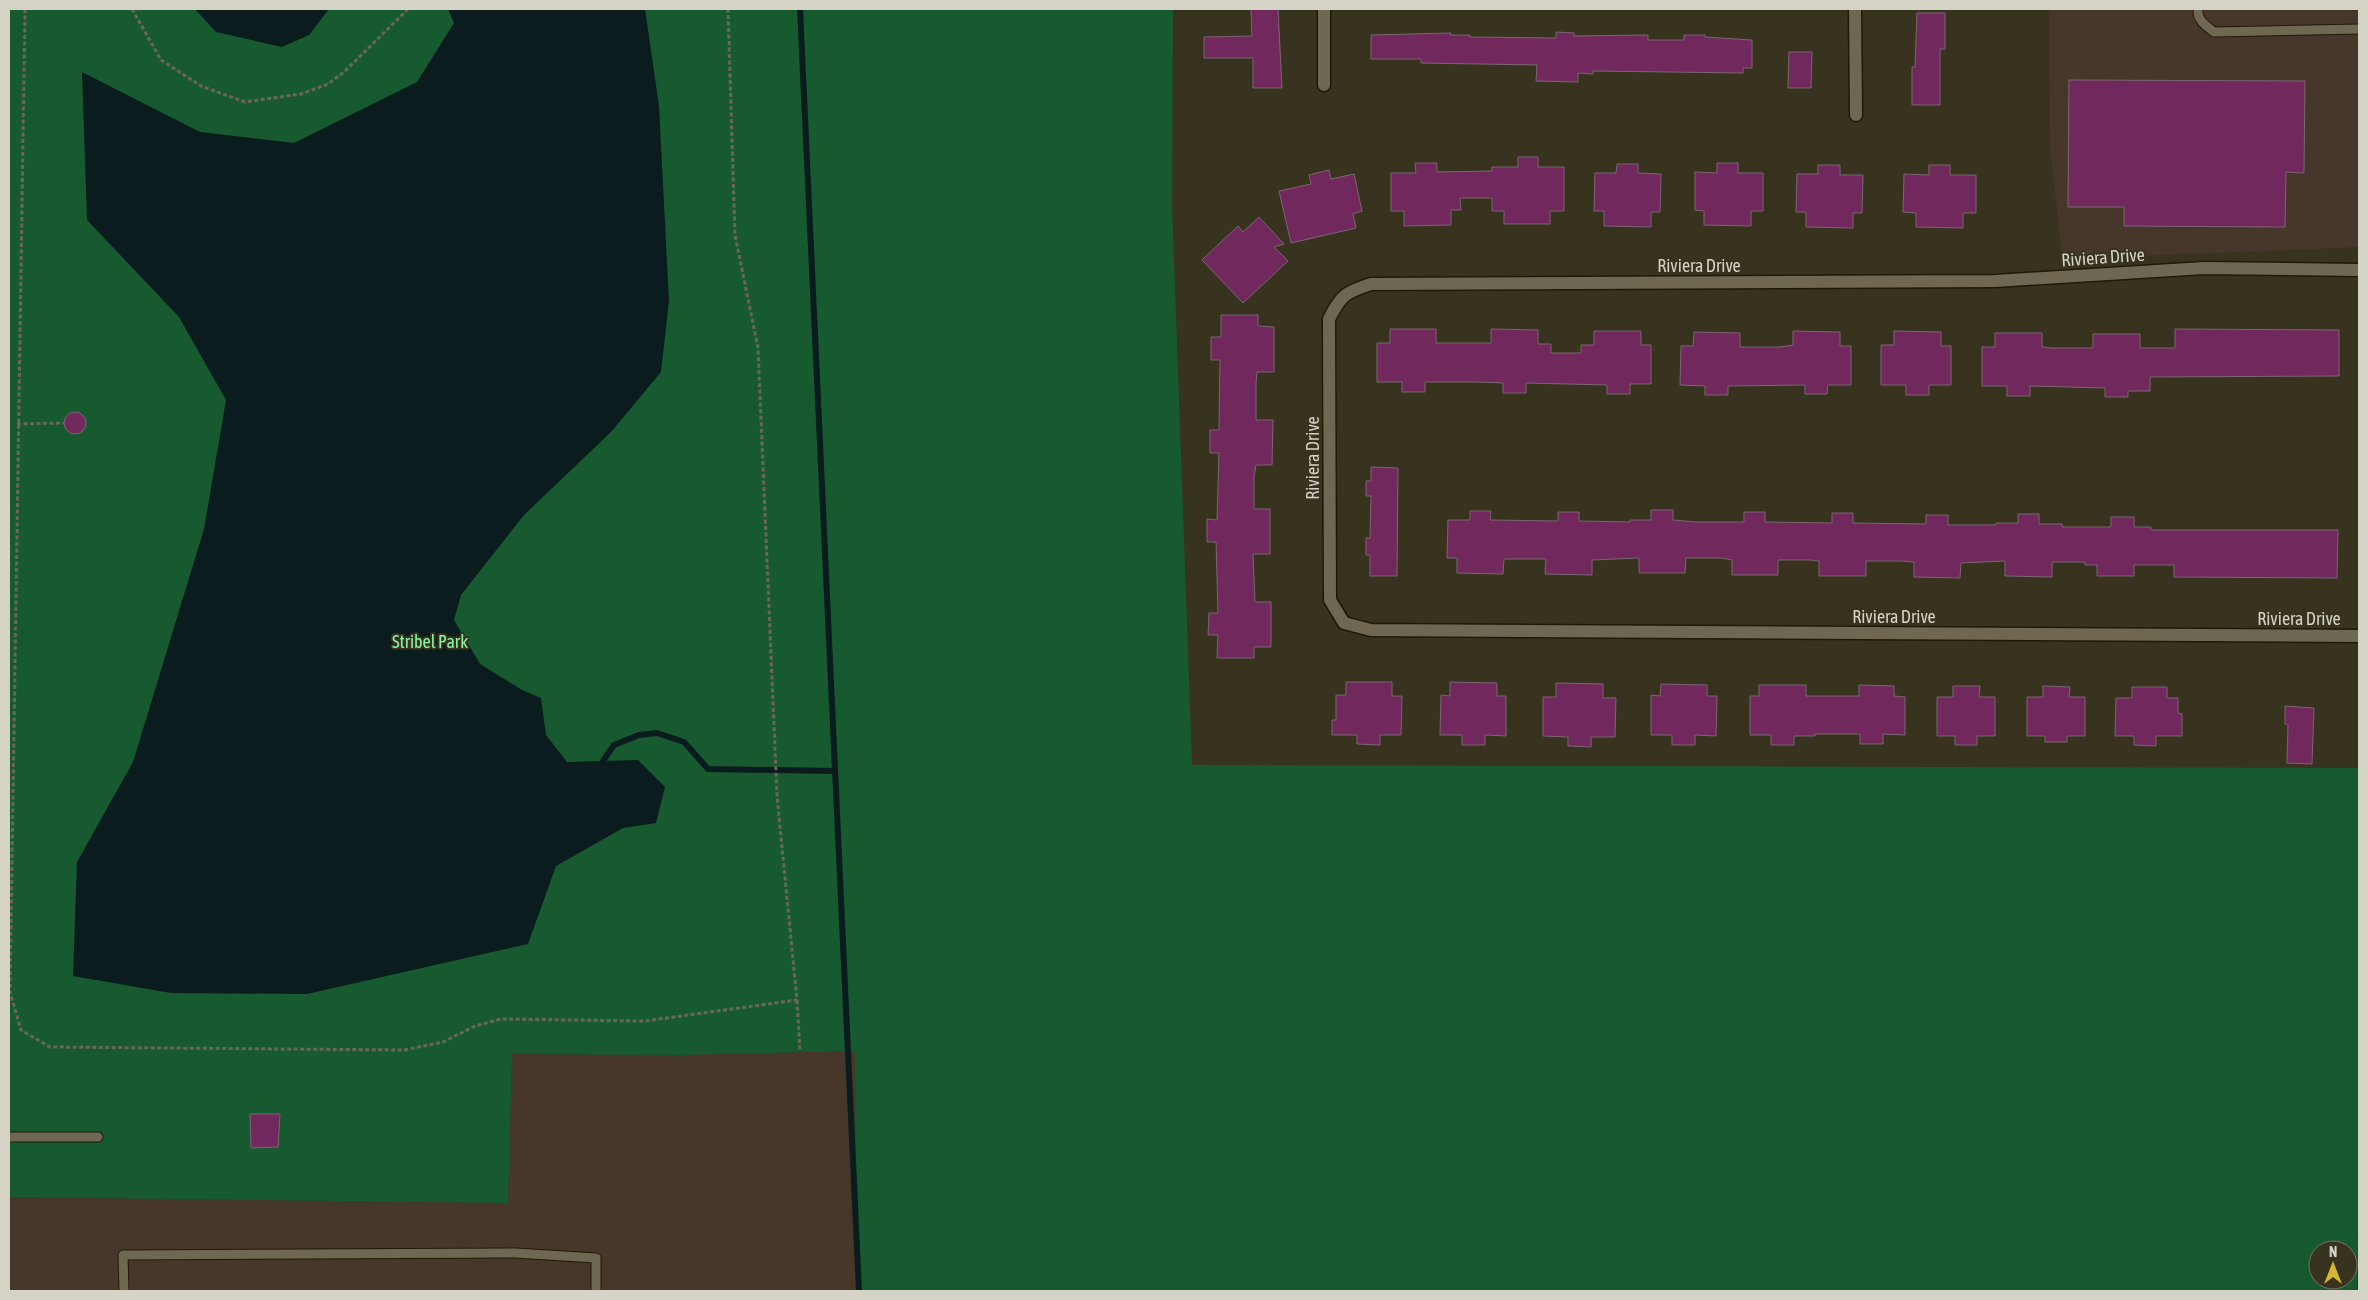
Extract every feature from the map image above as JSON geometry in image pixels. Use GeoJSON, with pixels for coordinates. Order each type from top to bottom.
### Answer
{"type":"FeatureCollection","features":[{"type":"Feature","properties":{"kind":"street"},"geometry":{"type":"LineString","coordinates":[[1324,9],[1324,85]]}},
{"type":"Feature","properties":{"kind":"street"},"geometry":{"type":"LineString","coordinates":[[1856,9],[1856,115]]}},
{"type":"Feature","properties":{"kind":"street","name":"Riviera Drive"},"geometry":{"type":"LineString","coordinates":[[2359,270],[2204,268],[1995,281],[1371,284],[1353,290],[1338,301],[1329,319],[1330,600],[1344,622],[1371,630],[2359,636]]}},
{"type":"Feature","properties":{"kind":"lane"},"geometry":{"type":"LineString","coordinates":[[2198,9],[2198,16],[2202,23],[2214,32],[2359,29]]}},
{"type":"Feature","properties":{"kind":"lane"},"geometry":{"type":"LineString","coordinates":[[9,1137],[98,1137]]}},
{"type":"Feature","properties":{"kind":"lane"},"geometry":{"type":"LineString","coordinates":[[124,1291],[123,1255],[496,1253],[596,1258],[596,1291]]}},
{"type":"Feature","properties":{"kind":"path"},"geometry":{"type":"LineString","coordinates":[[25,9],[17,424],[10,992],[21,1030],[50,1047],[404,1050],[442,1042],[475,1026],[501,1019],[645,1021],[797,1000]]}},
{"type":"Feature","properties":{"kind":"path"},"geometry":{"type":"LineString","coordinates":[[132,9],[161,60],[201,86],[245,102],[301,94],[328,84],[344,72],[408,9]]}},
{"type":"Feature","properties":{"kind":"path"},"geometry":{"type":"LineString","coordinates":[[728,9],[735,235],[758,348],[777,796],[797,1000],[800,1051]]}},
{"type":"Feature","properties":{"kind":"path"},"geometry":{"type":"LineString","coordinates":[[17,424],[64,423]]}},
{"type":"Feature","properties":{"kind":"shaded area"},"geometry":{"type":"Polygon","coordinates":[[[195,9],[329,9],[309,35],[282,47],[216,32],[195,9]]]}},
{"type":"Feature","properties":{"kind":"shaded area"},"geometry":{"type":"Polygon","coordinates":[[[448,9],[645,9],[659,106],[669,301],[661,372],[611,432],[524,515],[461,595],[454,620],[480,664],[522,690],[541,698],[546,735],[567,762],[638,760],[665,787],[656,823],[623,828],[556,866],[528,944],[307,994],[171,993],[73,976],[77,862],[133,762],[204,529],[226,400],[179,317],[87,220],[82,72],[200,132],[294,143],[417,82],[454,23],[448,9]]]}},
{"type":"Feature","properties":{"kind":"shaded area"},"geometry":{"type":"Polygon","coordinates":[[[2049,9],[2359,9],[2359,247],[2063,259],[2050,149],[2049,9]]]}},
{"type":"Feature","properties":{"kind":"shaded area"},"geometry":{"type":"Polygon","coordinates":[[[856,1051],[857,1291],[9,1291],[9,1197],[508,1203],[512,1054],[678,1055],[856,1051]]]}},
{"type":"Feature","properties":{"kind":"green space","name":"Stribel Park"},"geometry":{"type":"Polygon","coordinates":[[[9,9],[1173,9],[1172,205],[1192,765],[2359,768],[2358,1240],[2308,1240],[2308,1290],[2357,1291],[857,1291],[855,1051],[678,1055],[512,1054],[508,1203],[9,1197],[9,9]]]}},
{"type":"Feature","properties":{"kind":"building"},"geometry":{"type":"Polygon","coordinates":[[[1251,9],[1278,9],[1282,88],[1253,88],[1253,58],[1204,58],[1204,37],[1252,36],[1251,9]]]}},
{"type":"Feature","properties":{"kind":"building"},"geometry":{"type":"Polygon","coordinates":[[[1917,13],[1945,13],[1945,49],[1940,49],[1940,105],[1912,105],[1912,67],[1915,67],[1917,13]]]}},
{"type":"Feature","properties":{"kind":"building"},"geometry":{"type":"Polygon","coordinates":[[[1556,32],[1574,33],[1574,36],[1648,35],[1648,40],[1684,40],[1684,35],[1705,35],[1705,37],[1752,40],[1752,68],[1743,68],[1743,73],[1593,71],[1593,74],[1578,73],[1578,82],[1536,81],[1537,65],[1421,63],[1421,59],[1371,59],[1371,35],[1451,33],[1450,35],[1470,35],[1470,37],[1556,38],[1556,32]]]}},
{"type":"Feature","properties":{"kind":"building"},"geometry":{"type":"Polygon","coordinates":[[[1789,52],[1812,52],[1811,88],[1788,88],[1789,52]]]}},
{"type":"Feature","properties":{"kind":"building"},"geometry":{"type":"Polygon","coordinates":[[[2069,80],[2305,81],[2304,173],[2286,172],[2285,227],[2124,226],[2124,207],[2068,207],[2069,80]]]}},
{"type":"Feature","properties":{"kind":"building"},"geometry":{"type":"Polygon","coordinates":[[[1518,157],[1538,157],[1538,167],[1564,167],[1564,211],[1550,211],[1550,224],[1504,224],[1504,211],[1492,211],[1492,198],[1460,198],[1461,210],[1451,210],[1451,225],[1404,226],[1404,211],[1391,211],[1391,173],[1416,173],[1415,163],[1437,163],[1437,172],[1492,171],[1492,167],[1518,167],[1518,157]]]}},
{"type":"Feature","properties":{"kind":"building"},"geometry":{"type":"Polygon","coordinates":[[[1717,163],[1738,163],[1738,173],[1763,173],[1763,211],[1751,211],[1751,226],[1704,225],[1704,211],[1695,210],[1695,172],[1717,173],[1717,163]]]}},
{"type":"Feature","properties":{"kind":"building"},"geometry":{"type":"Polygon","coordinates":[[[1617,164],[1638,164],[1638,173],[1661,174],[1660,212],[1651,212],[1651,227],[1604,226],[1604,211],[1594,211],[1595,173],[1616,173],[1617,164]]]}},
{"type":"Feature","properties":{"kind":"building"},"geometry":{"type":"Polygon","coordinates":[[[1818,165],[1840,165],[1840,175],[1863,175],[1862,213],[1853,213],[1853,228],[1806,227],[1806,212],[1796,212],[1797,174],[1818,174],[1818,165]]]}},
{"type":"Feature","properties":{"kind":"building"},"geometry":{"type":"Polygon","coordinates":[[[1929,165],[1950,165],[1950,175],[1976,175],[1976,213],[1963,213],[1963,228],[1916,227],[1916,213],[1903,212],[1904,174],[1929,175],[1929,165]]]}},
{"type":"Feature","properties":{"kind":"building"},"geometry":{"type":"Polygon","coordinates":[[[1329,170],[1331,179],[1354,174],[1362,211],[1353,214],[1356,228],[1291,243],[1279,191],[1311,184],[1309,175],[1329,170]]]}},
{"type":"Feature","properties":{"kind":"building"},"geometry":{"type":"Polygon","coordinates":[[[1259,217],[1284,244],[1274,247],[1288,261],[1243,303],[1202,260],[1238,226],[1243,232],[1259,217]]]}},
{"type":"Feature","properties":{"kind":"building"},"geometry":{"type":"Polygon","coordinates":[[[1221,315],[1258,315],[1258,326],[1274,327],[1274,372],[1257,372],[1256,383],[1256,420],[1273,420],[1272,465],[1256,465],[1254,476],[1254,509],[1270,509],[1270,554],[1253,554],[1255,602],[1271,602],[1271,647],[1254,647],[1254,658],[1217,658],[1218,635],[1208,635],[1209,613],[1218,613],[1216,542],[1207,542],[1207,519],[1217,520],[1219,453],[1210,453],[1210,430],[1219,430],[1220,360],[1211,360],[1211,337],[1221,337],[1221,315]]]}},
{"type":"Feature","properties":{"kind":"building"},"geometry":{"type":"Polygon","coordinates":[[[1390,329],[1436,329],[1436,343],[1491,343],[1491,329],[1538,330],[1538,344],[1551,344],[1551,353],[1581,353],[1581,345],[1594,345],[1594,331],[1641,331],[1641,345],[1651,345],[1651,384],[1630,384],[1630,394],[1607,394],[1607,385],[1526,383],[1526,393],[1503,393],[1503,383],[1478,382],[1425,382],[1425,392],[1402,392],[1402,382],[1377,382],[1377,343],[1390,343],[1390,329]]]}},
{"type":"Feature","properties":{"kind":"building"},"geometry":{"type":"Polygon","coordinates":[[[2175,329],[2339,330],[2339,376],[2150,377],[2150,391],[2128,391],[2128,397],[2105,397],[2105,388],[2030,386],[2030,396],[2007,396],[2007,386],[1982,386],[1982,347],[1995,347],[1995,333],[2042,333],[2042,347],[2052,348],[2093,348],[2093,334],[2140,334],[2140,348],[2175,348],[2175,329]]]}},
{"type":"Feature","properties":{"kind":"building"},"geometry":{"type":"Polygon","coordinates":[[[1793,331],[1840,332],[1840,346],[1851,346],[1851,385],[1828,385],[1827,394],[1805,394],[1805,385],[1728,386],[1728,395],[1705,395],[1705,386],[1680,385],[1681,346],[1693,346],[1694,332],[1740,333],[1740,347],[1780,347],[1793,345],[1793,331]]]}},
{"type":"Feature","properties":{"kind":"building"},"geometry":{"type":"Polygon","coordinates":[[[1894,331],[1941,332],[1941,346],[1951,346],[1951,385],[1929,385],[1929,395],[1906,395],[1906,385],[1881,385],[1881,345],[1894,345],[1894,331]]]}},
{"type":"Feature","properties":{"kind":"building"},"geometry":{"type":"Polygon","coordinates":[[[75,412],[83,415],[86,423],[83,431],[75,434],[67,431],[64,423],[67,415],[75,412]]]}},
{"type":"Feature","properties":{"kind":"building"},"geometry":{"type":"Polygon","coordinates":[[[1371,467],[1398,468],[1397,576],[1370,576],[1370,555],[1366,555],[1366,538],[1370,538],[1371,496],[1366,496],[1366,481],[1371,481],[1371,467]]]}},
{"type":"Feature","properties":{"kind":"building"},"geometry":{"type":"Polygon","coordinates":[[[1651,510],[1673,510],[1673,520],[1696,522],[1744,522],[1744,512],[1765,512],[1765,522],[1832,523],[1832,513],[1853,513],[1853,523],[1926,524],[1926,515],[1948,515],[1948,525],[1996,525],[1996,523],[2018,523],[2018,514],[2039,514],[2039,524],[2062,524],[2062,527],[2111,527],[2111,517],[2134,517],[2134,527],[2151,527],[2151,530],[2338,530],[2337,578],[2174,577],[2174,565],[2134,565],[2134,576],[2097,576],[2097,565],[2085,565],[2085,562],[2052,562],[2052,577],[2005,576],[2005,561],[1961,563],[1960,578],[1914,577],[1914,562],[1901,561],[1866,561],[1866,576],[1819,576],[1819,561],[1810,560],[1778,560],[1778,575],[1732,575],[1732,560],[1722,558],[1686,558],[1685,573],[1639,573],[1639,558],[1592,560],[1592,575],[1545,574],[1546,559],[1504,559],[1503,574],[1457,573],[1457,558],[1447,558],[1448,520],[1470,520],[1470,511],[1491,511],[1490,520],[1558,521],[1558,512],[1579,512],[1579,521],[1630,522],[1630,520],[1651,520],[1651,510]]]}},
{"type":"Feature","properties":{"kind":"building"},"geometry":{"type":"Polygon","coordinates":[[[1346,682],[1392,682],[1392,696],[1402,696],[1401,735],[1380,735],[1380,745],[1357,744],[1357,735],[1332,735],[1332,720],[1336,720],[1336,695],[1346,695],[1346,682]]]}},
{"type":"Feature","properties":{"kind":"building"},"geometry":{"type":"Polygon","coordinates":[[[1450,682],[1497,683],[1497,696],[1506,696],[1506,736],[1485,735],[1485,745],[1462,745],[1462,735],[1440,735],[1441,695],[1450,696],[1450,682]]]}},
{"type":"Feature","properties":{"kind":"building"},"geometry":{"type":"Polygon","coordinates":[[[1556,683],[1603,684],[1603,698],[1616,698],[1615,737],[1591,737],[1591,747],[1568,746],[1568,737],[1543,736],[1543,697],[1556,697],[1556,683]]]}},
{"type":"Feature","properties":{"kind":"building"},"geometry":{"type":"Polygon","coordinates":[[[1661,684],[1707,685],[1707,696],[1717,696],[1716,736],[1695,735],[1695,745],[1672,745],[1672,735],[1651,735],[1651,695],[1660,696],[1661,684]]]}},
{"type":"Feature","properties":{"kind":"building"},"geometry":{"type":"Polygon","coordinates":[[[1759,685],[1806,685],[1806,696],[1859,696],[1859,685],[1894,686],[1894,696],[1905,697],[1905,735],[1883,734],[1883,744],[1860,744],[1860,734],[1815,734],[1815,736],[1794,736],[1794,745],[1771,745],[1771,735],[1750,735],[1750,696],[1759,696],[1759,685]]]}},
{"type":"Feature","properties":{"kind":"building"},"geometry":{"type":"Polygon","coordinates":[[[1953,686],[1980,686],[1979,697],[1995,697],[1995,736],[1977,736],[1977,745],[1955,745],[1955,736],[1937,736],[1937,697],[1953,697],[1953,686]]]}},
{"type":"Feature","properties":{"kind":"building"},"geometry":{"type":"Polygon","coordinates":[[[2043,686],[2070,687],[2069,697],[2085,697],[2085,736],[2067,736],[2067,742],[2045,742],[2045,736],[2027,736],[2027,697],[2043,697],[2043,686]]]}},
{"type":"Feature","properties":{"kind":"building"},"geometry":{"type":"Polygon","coordinates":[[[2132,687],[2167,687],[2167,698],[2178,698],[2178,713],[2182,714],[2182,736],[2156,736],[2156,746],[2134,745],[2134,736],[2115,736],[2116,698],[2132,698],[2132,687]]]}},
{"type":"Feature","properties":{"kind":"building"},"geometry":{"type":"Polygon","coordinates":[[[2285,706],[2314,708],[2312,764],[2287,763],[2288,725],[2285,724],[2285,706]]]}},
{"type":"Feature","properties":{"kind":"building"},"geometry":{"type":"Polygon","coordinates":[[[250,1114],[280,1114],[278,1147],[251,1148],[250,1114]]]}},
{"type":"Feature","properties":{"kind":"waterway"},"geometry":{"type":"LineString","coordinates":[[800,9],[859,1291]]}},
{"type":"Feature","properties":{"kind":"waterway"},"geometry":{"type":"LineString","coordinates":[[603,761],[614,745],[639,735],[657,733],[684,742],[708,769],[835,771]]}}]}
